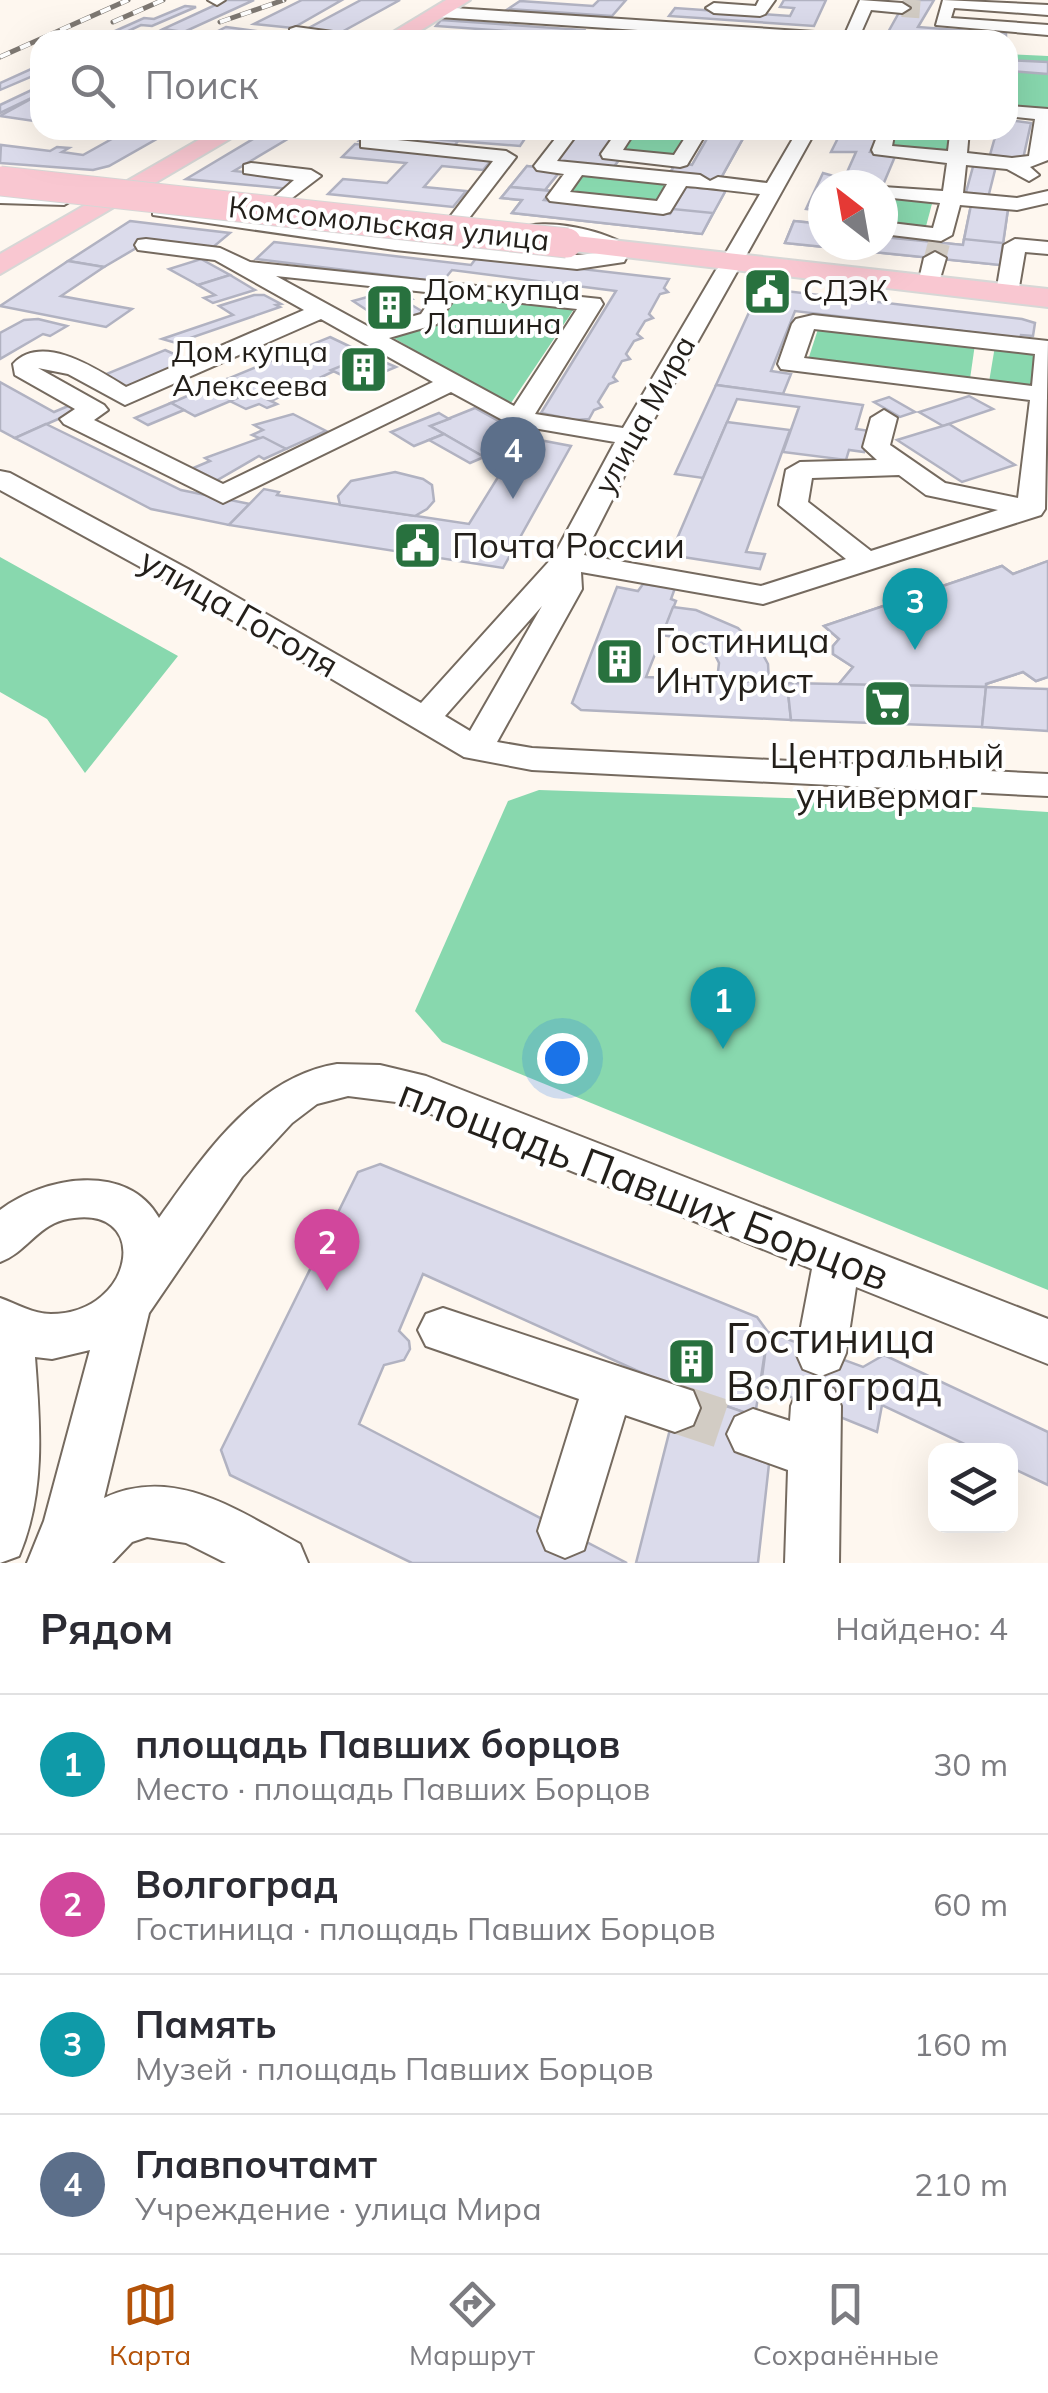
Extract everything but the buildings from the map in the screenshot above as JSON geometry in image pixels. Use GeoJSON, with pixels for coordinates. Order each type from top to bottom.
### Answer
{"type":"FeatureCollection","features":[{"type":"Feature","properties":{"kind":"main road"},"geometry":{"type":"LineString","coordinates":[[408,30],[460,0]]}},
{"type":"Feature","properties":{"kind":"main road"},"geometry":{"type":"LineString","coordinates":[[0,266],[117,191],[213,140]]}},
{"type":"Feature","properties":{"kind":"main road","name":"Комсомольская улица"},"geometry":{"type":"LineString","coordinates":[[0,182],[729,266],[777,268],[936,255],[1006,293],[1048,298]]}},
{"type":"Feature","properties":{"kind":"street"},"geometry":{"type":"LineString","coordinates":[[691,6],[760,11],[767,0]]}},
{"type":"Feature","properties":{"kind":"street"},"geometry":{"type":"LineString","coordinates":[[987,30],[942,22],[937,11],[948,2],[1048,10]]}},
{"type":"Feature","properties":{"kind":"street"},"geometry":{"type":"LineString","coordinates":[[855,30],[867,3],[902,8]]}},
{"type":"Feature","properties":{"kind":"street"},"geometry":{"type":"LineString","coordinates":[[658,26],[673,4]]}},
{"type":"Feature","properties":{"kind":"street"},"geometry":{"type":"LineString","coordinates":[[440,12],[612,18],[713,30]]}},
{"type":"Feature","properties":{"kind":"street"},"geometry":{"type":"LineString","coordinates":[[598,30],[612,18]]}},
{"type":"Feature","properties":{"kind":"street"},"geometry":{"type":"LineString","coordinates":[[1018,36],[1048,30]]}},
{"type":"Feature","properties":{"kind":"street"},"geometry":{"type":"LineString","coordinates":[[898,184],[953,178],[1038,160],[1047,115],[1018,113]]}},
{"type":"Feature","properties":{"kind":"street"},"geometry":{"type":"LineString","coordinates":[[564,140],[544,166],[662,168],[699,181],[774,190]]}},
{"type":"Feature","properties":{"kind":"street"},"geometry":{"type":"LineString","coordinates":[[620,140],[610,154],[628,165]]}},
{"type":"Feature","properties":{"kind":"street"},"geometry":{"type":"LineString","coordinates":[[662,168],[680,161],[693,140]]}},
{"type":"Feature","properties":{"kind":"street","name":"улица Мира"},"geometry":{"type":"LineString","coordinates":[[424,720],[566,561],[631,437],[802,140]]}},
{"type":"Feature","properties":{"kind":"street"},"geometry":{"type":"LineString","coordinates":[[883,140],[881,150],[902,152],[1026,209],[1006,293]]}},
{"type":"Feature","properties":{"kind":"street"},"geometry":{"type":"LineString","coordinates":[[898,236],[936,255],[958,140]]}},
{"type":"Feature","properties":{"kind":"street"},"geometry":{"type":"LineString","coordinates":[[368,143],[506,156],[456,222]]}},
{"type":"Feature","properties":{"kind":"street"},"geometry":{"type":"LineString","coordinates":[[894,170],[902,152]]}},
{"type":"Feature","properties":{"kind":"street"},"geometry":{"type":"LineString","coordinates":[[1012,164],[1013,168],[1048,184]]}},
{"type":"Feature","properties":{"kind":"street"},"geometry":{"type":"LineString","coordinates":[[252,168],[311,176],[279,202]]}},
{"type":"Feature","properties":{"kind":"street"},"geometry":{"type":"LineString","coordinates":[[577,169],[557,197],[662,208],[699,181]]}},
{"type":"Feature","properties":{"kind":"street"},"geometry":{"type":"LineString","coordinates":[[0,182],[279,202],[594,237],[618,253]]}},
{"type":"Feature","properties":{"kind":"street"},"geometry":{"type":"LineString","coordinates":[[0,197],[117,191],[256,226],[577,262],[618,253]]}},
{"type":"Feature","properties":{"kind":"street"},"geometry":{"type":"LineString","coordinates":[[1017,204],[1048,197]]}},
{"type":"Feature","properties":{"kind":"street"},"geometry":{"type":"LineString","coordinates":[[230,260],[256,226]]}},
{"type":"Feature","properties":{"kind":"street"},"geometry":{"type":"LineString","coordinates":[[1016,241],[1048,229]]}},
{"type":"Feature","properties":{"kind":"street"},"geometry":{"type":"LineString","coordinates":[[1016,241],[1048,248]]}},
{"type":"Feature","properties":{"kind":"street"},"geometry":{"type":"LineString","coordinates":[[146,245],[230,260],[592,304],[519,419]]}},
{"type":"Feature","properties":{"kind":"street"},"geometry":{"type":"LineString","coordinates":[[230,260],[519,419],[631,437]]}},
{"type":"Feature","properties":{"kind":"street"},"geometry":{"type":"LineString","coordinates":[[368,336],[429,319],[450,288]]}},
{"type":"Feature","properties":{"kind":"street"},"geometry":{"type":"LineString","coordinates":[[322,310],[125,397],[55,359],[36,358],[25,364],[28,375],[94,410],[73,419],[223,495],[452,382]]}},
{"type":"Feature","properties":{"kind":"street"},"geometry":{"type":"LineString","coordinates":[[1031,509],[1044,425],[1046,394],[1048,349],[812,322],[804,324],[790,364],[1046,394]]}},
{"type":"Feature","properties":{"kind":"street"},"geometry":{"type":"LineString","coordinates":[[979,386],[991,342]]}},
{"type":"Feature","properties":{"kind":"street"},"geometry":{"type":"LineString","coordinates":[[884,418],[876,448],[936,489],[1031,509]]}},
{"type":"Feature","properties":{"kind":"street"},"geometry":{"type":"LineString","coordinates":[[867,562],[813,516],[793,505],[800,470],[903,468]]}},
{"type":"Feature","properties":{"kind":"street","name":"улица Гоголя"},"geometry":{"type":"LineString","coordinates":[[0,479],[476,749]]}},
{"type":"Feature","properties":{"kind":"street"},"geometry":{"type":"LineString","coordinates":[[566,561],[763,595],[1031,509]]}},
{"type":"Feature","properties":{"kind":"street","name":"улица Мира"},"geometry":{"type":"LineString","coordinates":[[476,749],[567,590],[566,561]]}},
{"type":"Feature","properties":{"kind":"street"},"geometry":{"type":"LineString","coordinates":[[476,749],[532,759],[1048,785]]}},
{"type":"Feature","properties":{"kind":"street","name":"площадь Павших Борцов"},"geometry":{"type":"LineString","coordinates":[[136,1289],[208,1188],[276,1108],[310,1088],[348,1080],[411,1088],[1048,1342]]}},
{"type":"Feature","properties":{"kind":"street"},"geometry":{"type":"LineString","coordinates":[[2,1237],[34,1212],[66,1200],[114,1204],[137,1221],[147,1239],[71,1521],[54,1563]]}},
{"type":"Feature","properties":{"kind":"street"},"geometry":{"type":"LineString","coordinates":[[821,1354],[836,1259]]}},
{"type":"Feature","properties":{"kind":"street"},"geometry":{"type":"LineString","coordinates":[[0,1538],[8,1517],[12,1416],[4,1324],[36,1337],[69,1336],[91,1330],[136,1289]]}},
{"type":"Feature","properties":{"kind":"street"},"geometry":{"type":"LineString","coordinates":[[443,1330],[675,1408]]}},
{"type":"Feature","properties":{"kind":"street"},"geometry":{"type":"LineString","coordinates":[[565,1531],[608,1386]]}},
{"type":"Feature","properties":{"kind":"street"},"geometry":{"type":"LineString","coordinates":[[754,1434],[816,1430],[812,1563]]}},
{"type":"Feature","properties":{"kind":"street"},"geometry":{"type":"LineString","coordinates":[[78,1563],[97,1537],[128,1514],[176,1512],[281,1563]]}},
{"type":"Feature","properties":{"kind":"green space"},"geometry":{"type":"Polygon","coordinates":[[[1018,54],[1048,56],[1048,113],[1018,111],[1018,54]]]}},
{"type":"Feature","properties":{"kind":"green space"},"geometry":{"type":"Polygon","coordinates":[[[627,140],[685,140],[674,158],[619,153],[627,140]]]}},
{"type":"Feature","properties":{"kind":"green space"},"geometry":{"type":"Polygon","coordinates":[[[889,140],[951,140],[946,155],[886,149],[889,140]]]}},
{"type":"Feature","properties":{"kind":"green space"},"geometry":{"type":"Polygon","coordinates":[[[583,173],[670,182],[656,205],[567,196],[583,173]]]}},
{"type":"Feature","properties":{"kind":"green space"},"geometry":{"type":"Polygon","coordinates":[[[898,196],[933,200],[925,230],[898,227],[898,196]]]}},
{"type":"Feature","properties":{"kind":"green space"},"geometry":{"type":"Polygon","coordinates":[[[456,296],[574,309],[509,406],[392,337],[436,322],[456,296]]]}},
{"type":"Feature","properties":{"kind":"green space"},"geometry":{"type":"Polygon","coordinates":[[[819,326],[975,344],[970,379],[808,360],[819,326]]]}},
{"type":"Feature","properties":{"kind":"green space"},"geometry":{"type":"Polygon","coordinates":[[[995,346],[1041,351],[1036,388],[989,382],[995,346]]]}},
{"type":"Feature","properties":{"kind":"green space"},"geometry":{"type":"Polygon","coordinates":[[[0,557],[178,656],[85,773],[47,719],[0,692],[0,557]]]}},
{"type":"Feature","properties":{"kind":"green space"},"geometry":{"type":"Polygon","coordinates":[[[539,790],[882,801],[1048,812],[1048,1290],[442,1042],[415,1011],[508,801],[539,790]]]}},
{"type":"Feature","properties":{"kind":"tunnel"},"geometry":{"type":"LineString","coordinates":[[902,8],[928,10]]}},
{"type":"Feature","properties":{"kind":"tunnel"},"geometry":{"type":"LineString","coordinates":[[935,258],[939,243]]}},
{"type":"Feature","properties":{"kind":"tunnel"},"geometry":{"type":"LineString","coordinates":[[675,1408],[753,1434]]}},
{"type":"Feature","properties":{"kind":"railway"},"geometry":{"type":"LineString","coordinates":[[61,30],[128,0]]}},
{"type":"Feature","properties":{"kind":"railway"},"geometry":{"type":"LineString","coordinates":[[113,22],[163,0]]}},
{"type":"Feature","properties":{"kind":"railway"},"geometry":{"type":"LineString","coordinates":[[220,22],[284,0]]}},
{"type":"Feature","properties":{"kind":"railway"},"geometry":{"type":"LineString","coordinates":[[0,57],[30,44]]}},
{"type":"Feature","properties":{"kind":"place","name":"СДЭК"},"geometry":{"type":"Point","coordinates":[768,291]}},
{"type":"Feature","properties":{"kind":"place","name":"Дом купца Лапшина"},"geometry":{"type":"Point","coordinates":[389,307]}},
{"type":"Feature","properties":{"kind":"place","name":"Дом купца Алексеева"},"geometry":{"type":"Point","coordinates":[363,369]}},
{"type":"Feature","properties":{"kind":"place","name":"Главпочтамт"},"geometry":{"type":"Point","coordinates":[513,499]}},
{"type":"Feature","properties":{"kind":"place","name":"Почта России"},"geometry":{"type":"Point","coordinates":[417,546]}},
{"type":"Feature","properties":{"kind":"place","name":"Память"},"geometry":{"type":"Point","coordinates":[915,650]}},
{"type":"Feature","properties":{"kind":"place","name":"Гостиница Интурист"},"geometry":{"type":"Point","coordinates":[620,661]}},
{"type":"Feature","properties":{"kind":"place","name":"Центральный универмаг"},"geometry":{"type":"Point","coordinates":[887,704]}},
{"type":"Feature","properties":{"kind":"place","name":"площадь Павших борцов"},"geometry":{"type":"Point","coordinates":[723,1049]}},
{"type":"Feature","properties":{"kind":"place","name":"Волгоград"},"geometry":{"type":"Point","coordinates":[327,1291]}},
{"type":"Feature","properties":{"kind":"place","name":"Гостиница Волгоград"},"geometry":{"type":"Point","coordinates":[691,1362]}}]}
